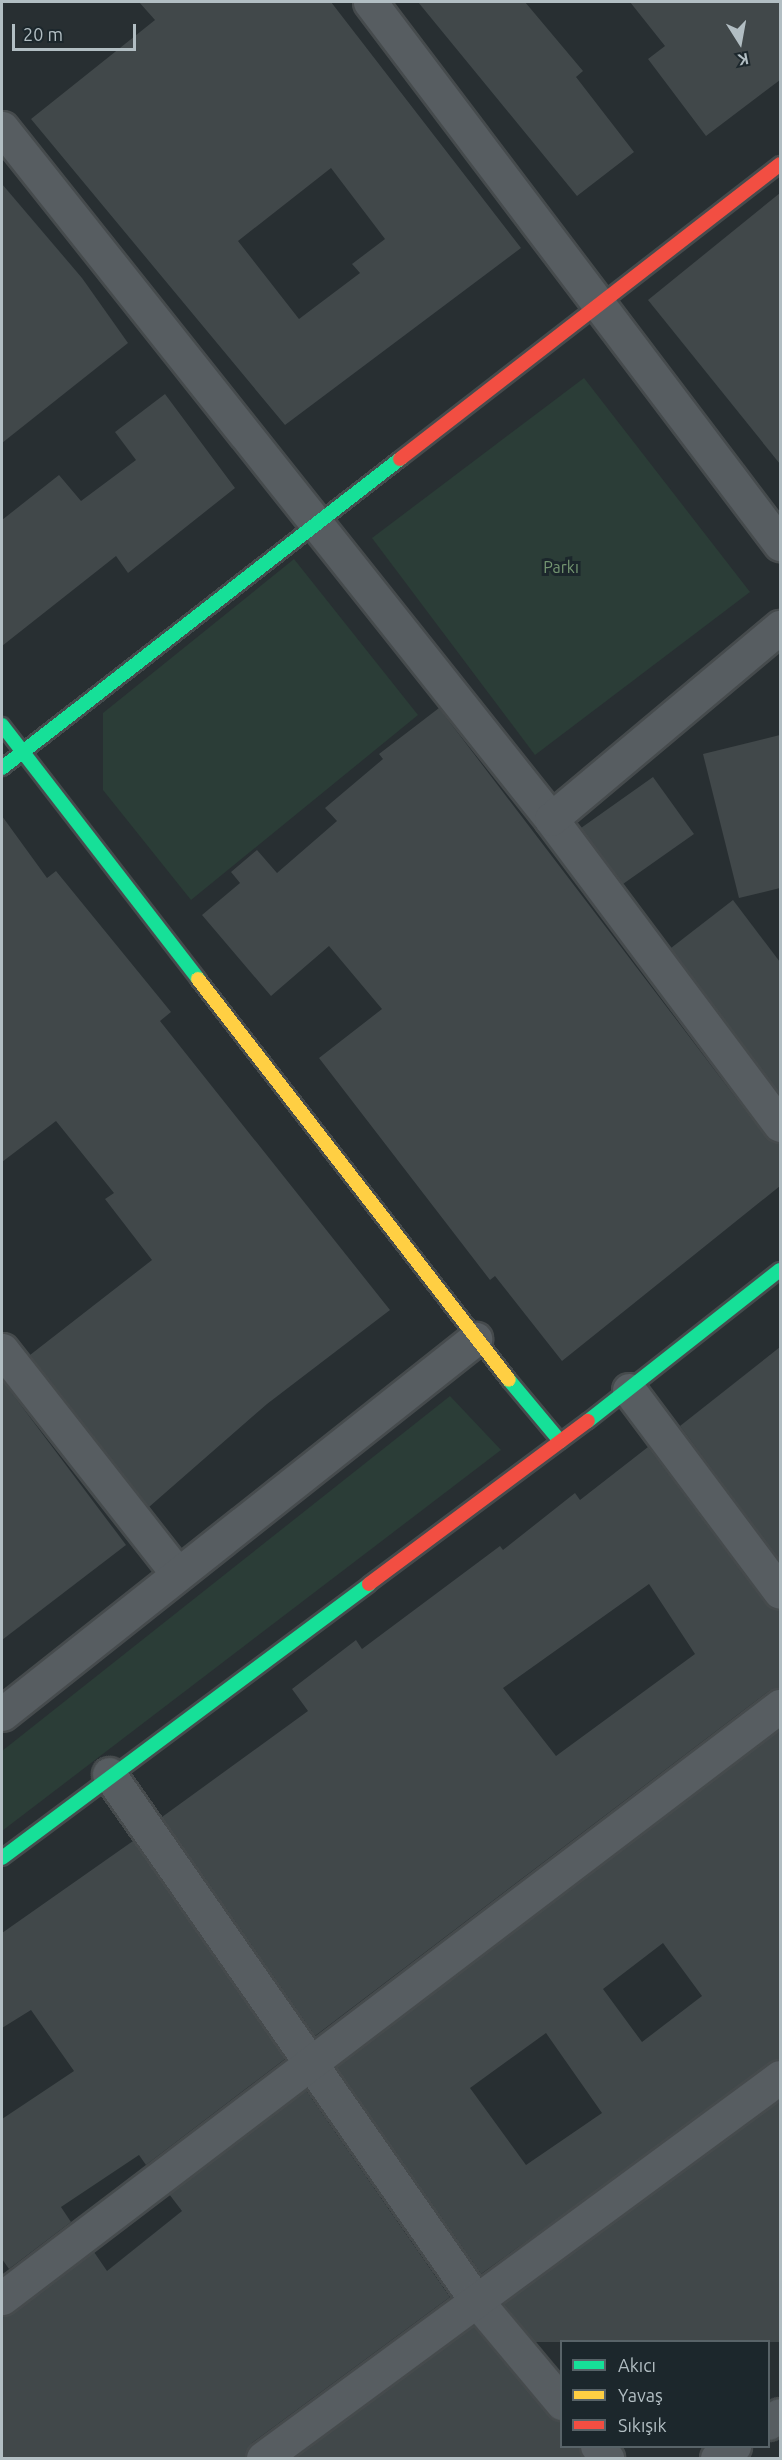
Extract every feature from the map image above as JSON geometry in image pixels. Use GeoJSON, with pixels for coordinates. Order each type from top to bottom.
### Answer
{"type":"FeatureCollection","features":[{"type":"Feature","properties":{"kind":"street"},"geometry":{"type":"LineString","coordinates":[[370,2],[780,544]]}},
{"type":"Feature","properties":{"kind":"street"},"geometry":{"type":"LineString","coordinates":[[2,128],[551,819],[780,1125]]}},
{"type":"Feature","properties":{"kind":"street"},"geometry":{"type":"LineString","coordinates":[[2,768],[315,521],[602,306],[780,164]]}},
{"type":"Feature","properties":{"kind":"street"},"geometry":{"type":"LineString","coordinates":[[551,819],[780,627]]}},
{"type":"Feature","properties":{"kind":"street"},"geometry":{"type":"LineString","coordinates":[[2,725],[475,1339],[560,1441]]}},
{"type":"Feature","properties":{"kind":"street"},"geometry":{"type":"LineString","coordinates":[[2,1858],[109,1774],[628,1390],[780,1270]]}},
{"type":"Feature","properties":{"kind":"street"},"geometry":{"type":"LineString","coordinates":[[2,1714],[475,1339]]}},
{"type":"Feature","properties":{"kind":"street"},"geometry":{"type":"LineString","coordinates":[[2,1350],[177,1573]]}},
{"type":"Feature","properties":{"kind":"street"},"geometry":{"type":"LineString","coordinates":[[628,1390],[780,1592]]}},
{"type":"Feature","properties":{"kind":"street"},"geometry":{"type":"LineString","coordinates":[[2,2298],[780,1706]]}},
{"type":"Feature","properties":{"kind":"street"},"geometry":{"type":"LineString","coordinates":[[109,1774],[313,2062],[475,2299],[560,2402]]}},
{"type":"Feature","properties":{"kind":"street"},"geometry":{"type":"LineString","coordinates":[[263,2458],[475,2299],[780,2076]]}},
{"type":"Feature","properties":{"kind":"street"},"geometry":{"type":"LineString","coordinates":[[717,2458],[731,2448]]}},
{"type":"Feature","properties":{"kind":"green space","name":"Parkı"},"geometry":{"type":"Polygon","coordinates":[[[584,378],[750,592],[535,755],[372,538],[584,378]]]}},
{"type":"Feature","properties":{"kind":"green space"},"geometry":{"type":"Polygon","coordinates":[[[294,559],[418,715],[191,900],[103,790],[103,713],[294,559]]]}},
{"type":"Feature","properties":{"kind":"green space"},"geometry":{"type":"Polygon","coordinates":[[[450,1396],[501,1450],[2,1831],[2,1751],[450,1396]]]}},
{"type":"Feature","properties":{"kind":"building"},"geometry":{"type":"Polygon","coordinates":[[[139,2],[331,2],[521,248],[285,425],[31,119],[155,20],[139,2]],[[331,168],[238,241],[299,319],[360,273],[352,264],[385,239],[331,168]]]}},
{"type":"Feature","properties":{"kind":"building"},"geometry":{"type":"Polygon","coordinates":[[[418,2],[525,2],[583,71],[576,77],[634,152],[577,196],[418,2]]]}},
{"type":"Feature","properties":{"kind":"building"},"geometry":{"type":"Polygon","coordinates":[[[630,2],[780,2],[780,80],[706,136],[648,59],[665,46],[630,2]]]}},
{"type":"Feature","properties":{"kind":"building"},"geometry":{"type":"Polygon","coordinates":[[[2,184],[82,278],[128,343],[2,443],[2,184]]]}},
{"type":"Feature","properties":{"kind":"building"},"geometry":{"type":"Polygon","coordinates":[[[780,193],[780,464],[648,300],[780,193]]]}},
{"type":"Feature","properties":{"kind":"building"},"geometry":{"type":"Polygon","coordinates":[[[165,394],[235,488],[128,573],[116,556],[2,646],[2,520],[59,475],[81,501],[136,460],[115,432],[165,394]]]}},
{"type":"Feature","properties":{"kind":"building"},"geometry":{"type":"Polygon","coordinates":[[[439,708],[765,1136],[780,1143],[780,1186],[562,1361],[495,1276],[490,1280],[319,1058],[382,1009],[329,946],[271,996],[202,915],[240,883],[231,872],[257,850],[277,873],[337,821],[325,808],[383,759],[379,754],[439,708]]]}},
{"type":"Feature","properties":{"kind":"building"},"geometry":{"type":"Polygon","coordinates":[[[780,735],[780,888],[739,898],[703,754],[780,735]]]}},
{"type":"Feature","properties":{"kind":"building"},"geometry":{"type":"Polygon","coordinates":[[[653,777],[694,834],[623,884],[581,828],[653,777]]]}},
{"type":"Feature","properties":{"kind":"building"},"geometry":{"type":"Polygon","coordinates":[[[2,816],[47,878],[56,871],[171,1012],[160,1021],[390,1310],[267,1404],[149,1507],[30,1355],[152,1260],[105,1199],[114,1193],[56,1121],[2,1162],[2,816]]]}},
{"type":"Feature","properties":{"kind":"building"},"geometry":{"type":"Polygon","coordinates":[[[733,900],[780,962],[780,1094],[671,948],[733,900]]]}},
{"type":"Feature","properties":{"kind":"building"},"geometry":{"type":"Polygon","coordinates":[[[780,1347],[780,1561],[680,1426],[780,1347]]]}},
{"type":"Feature","properties":{"kind":"building"},"geometry":{"type":"Polygon","coordinates":[[[2,1380],[126,1545],[2,1640],[2,1380]]]}},
{"type":"Feature","properties":{"kind":"building"},"geometry":{"type":"Polygon","coordinates":[[[648,1447],[765,1603],[780,1610],[780,1688],[769,1691],[315,2036],[162,1817],[308,1711],[292,1689],[356,1640],[362,1649],[500,1546],[503,1550],[575,1493],[580,1500],[648,1447]],[[649,1584],[503,1688],[556,1756],[695,1654],[649,1584]]]}},
{"type":"Feature","properties":{"kind":"building"},"geometry":{"type":"Polygon","coordinates":[[[780,1729],[780,2059],[481,2274],[336,2067],[780,1729]],[[663,1943],[603,1989],[642,2042],[702,1996],[663,1943]],[[546,2033],[470,2088],[526,2165],[602,2113],[546,2033]]]}},
{"type":"Feature","properties":{"kind":"building"},"geometry":{"type":"Polygon","coordinates":[[[133,1841],[285,2059],[146,2165],[139,2155],[61,2207],[71,2222],[9,2269],[2,2259],[2,2119],[74,2071],[31,2010],[2,2028],[2,1933],[133,1841]]]}},
{"type":"Feature","properties":{"kind":"building"},"geometry":{"type":"Polygon","coordinates":[[[306,2090],[450,2297],[252,2443],[245,2458],[2,2458],[2,2318],[94,2252],[107,2271],[182,2211],[169,2194],[306,2090]]]}},
{"type":"Feature","properties":{"kind":"building"},"geometry":{"type":"Polygon","coordinates":[[[780,2100],[780,2342],[770,2342],[770,2340],[560,2340],[560,2342],[535,2342],[504,2304],[780,2100]]]}},
{"type":"Feature","properties":{"kind":"building"},"geometry":{"type":"Polygon","coordinates":[[[473,2326],[548,2415],[560,2421],[560,2448],[580,2448],[583,2458],[294,2458],[473,2326]]]}},
{"type":"Feature","properties":{"kind":"traffic: fast"},"geometry":{"type":"LineString","coordinates":[[2,768],[400,459]]}},
{"type":"Feature","properties":{"kind":"traffic: fast"},"geometry":{"type":"LineString","coordinates":[[2,725],[198,979]]}},
{"type":"Feature","properties":{"kind":"traffic: fast"},"geometry":{"type":"LineString","coordinates":[[588,1421],[780,1270]]}},
{"type":"Feature","properties":{"kind":"traffic: fast"},"geometry":{"type":"LineString","coordinates":[[509,1380],[560,1441]]}},
{"type":"Feature","properties":{"kind":"traffic: fast"},"geometry":{"type":"LineString","coordinates":[[2,1858],[369,1584]]}},
{"type":"Feature","properties":{"kind":"traffic: slow"},"geometry":{"type":"LineString","coordinates":[[198,979],[509,1380]]}},
{"type":"Feature","properties":{"kind":"traffic: jam"},"geometry":{"type":"LineString","coordinates":[[400,459],[780,164]]}},
{"type":"Feature","properties":{"kind":"traffic: jam"},"geometry":{"type":"LineString","coordinates":[[369,1584],[588,1421]]}}]}
